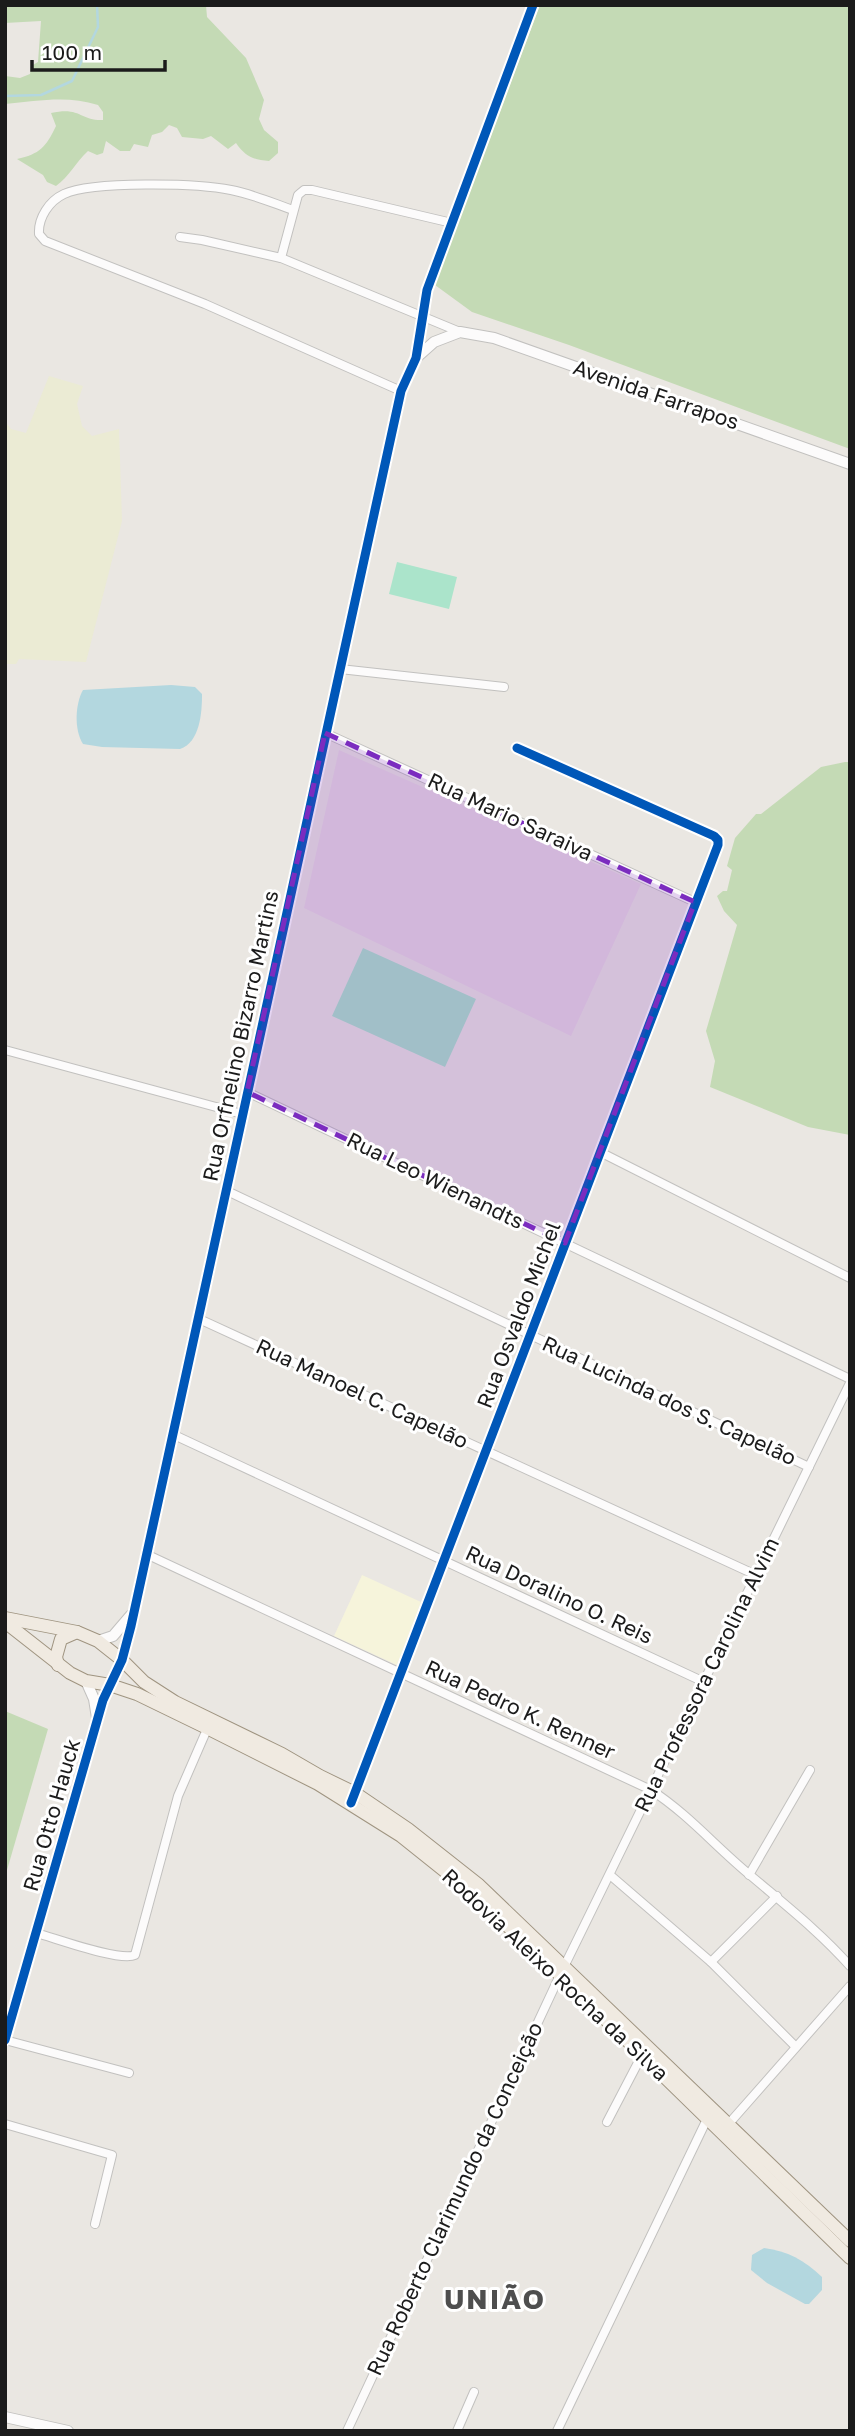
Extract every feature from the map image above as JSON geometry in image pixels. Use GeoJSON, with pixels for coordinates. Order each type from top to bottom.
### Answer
{"type":"FeatureCollection","features":[{"type":"Feature","properties":{"kind":"main road","name":"Rodovia Aleixo Rocha da Silva"},"geometry":{"type":"LineString","coordinates":[[5,1620],[78,1632],[99,1641],[144,1682],[209,1724]]}},
{"type":"Feature","properties":{"kind":"main road","name":"Rodovia Aleixo Rocha da Silva"},"geometry":{"type":"LineString","coordinates":[[5,1620],[58,1665],[86,1681],[137,1694],[282,1754],[408,1829],[480,1885],[642,2055],[710,2114]]}},
{"type":"Feature","properties":{"kind":"main road"},"geometry":{"type":"LineString","coordinates":[[58,1665],[57,1648],[61,1639],[78,1632]]}},
{"type":"Feature","properties":{"kind":"main road","name":"Rodovia Aleixo Rocha da Silva"},"geometry":{"type":"LineString","coordinates":[[562,1971],[710,2114],[850,2241]]}},
{"type":"Feature","properties":{"kind":"main road","name":"Rodovia Aleixo Rocha da Silva"},"geometry":{"type":"LineString","coordinates":[[725,2128],[850,2259]]}},
{"type":"Feature","properties":{"kind":"street"},"geometry":{"type":"LineString","coordinates":[[416,358],[427,290],[533,5]]}},
{"type":"Feature","properties":{"kind":"street"},"geometry":{"type":"LineString","coordinates":[[293,210],[232,190],[198,186],[95,186],[63,194],[44,212],[39,234],[45,241],[205,304],[401,391]]}},
{"type":"Feature","properties":{"kind":"street"},"geometry":{"type":"LineString","coordinates":[[281,258],[298,195],[304,190],[452,223]]}},
{"type":"Feature","properties":{"kind":"street","name":"Avenida Farrapos"},"geometry":{"type":"LineString","coordinates":[[180,237],[281,258],[460,332],[494,338],[850,464]]}},
{"type":"Feature","properties":{"kind":"street"},"geometry":{"type":"LineString","coordinates":[[416,358],[433,342],[460,332]]}},
{"type":"Feature","properties":{"kind":"street","name":"Rua Orfnelino Bizarro Martins"},"geometry":{"type":"LineString","coordinates":[[97,1721],[122,1660],[133,1613],[401,391],[416,358]]}},
{"type":"Feature","properties":{"kind":"street"},"geometry":{"type":"LineString","coordinates":[[340,669],[504,687]]}},
{"type":"Feature","properties":{"kind":"street","name":"Rua Mario Saraiva"},"geometry":{"type":"LineString","coordinates":[[326,733],[695,902]]}},
{"type":"Feature","properties":{"kind":"street","name":"Rua Osvaldo Michel"},"geometry":{"type":"LineString","coordinates":[[353,1798],[718,845],[718,840],[517,748]]}},
{"type":"Feature","properties":{"kind":"street"},"geometry":{"type":"LineString","coordinates":[[5,1050],[242,1114]]}},
{"type":"Feature","properties":{"kind":"street","name":"Rua Leo Wienandts"},"geometry":{"type":"LineString","coordinates":[[247,1091],[850,1381]]}},
{"type":"Feature","properties":{"kind":"street"},"geometry":{"type":"LineString","coordinates":[[600,1152],[850,1278]]}},
{"type":"Feature","properties":{"kind":"street","name":"Rua Lucinda dos S. Capelão"},"geometry":{"type":"LineString","coordinates":[[225,1190],[809,1467]]}},
{"type":"Feature","properties":{"kind":"street","name":"Rua Manoel C. Capelão"},"geometry":{"type":"LineString","coordinates":[[197,1318],[756,1575]]}},
{"type":"Feature","properties":{"kind":"street","name":"Rua Professora Carolina Alvim"},"geometry":{"type":"LineString","coordinates":[[562,1971],[850,1381]]}},
{"type":"Feature","properties":{"kind":"street","name":"Rua Doralino O. Reis"},"geometry":{"type":"LineString","coordinates":[[172,1434],[704,1682]]}},
{"type":"Feature","properties":{"kind":"street","name":"Rua Pedro K. Renner"},"geometry":{"type":"LineString","coordinates":[[145,1554],[651,1790],[685,1814],[749,1875],[777,1896],[836,1950],[850,1966]]}},
{"type":"Feature","properties":{"kind":"street"},"geometry":{"type":"LineString","coordinates":[[99,1641],[113,1636],[133,1613]]}},
{"type":"Feature","properties":{"kind":"street"},"geometry":{"type":"LineString","coordinates":[[86,1681],[94,1699],[97,1721]]}},
{"type":"Feature","properties":{"kind":"street","name":"Rua Otto Hauck"},"geometry":{"type":"LineString","coordinates":[[5,2040],[97,1721]]}},
{"type":"Feature","properties":{"kind":"street"},"geometry":{"type":"LineString","coordinates":[[36,1933],[113,1955],[131,1957],[138,1952],[178,1796],[209,1724]]}},
{"type":"Feature","properties":{"kind":"street"},"geometry":{"type":"LineString","coordinates":[[749,1875],[810,1770]]}},
{"type":"Feature","properties":{"kind":"street"},"geometry":{"type":"LineString","coordinates":[[610,1875],[711,1962],[796,2047]]}},
{"type":"Feature","properties":{"kind":"street"},"geometry":{"type":"LineString","coordinates":[[711,1962],[777,1896]]}},
{"type":"Feature","properties":{"kind":"street","name":"Rua Roberto Clarimundo da Conceição"},"geometry":{"type":"LineString","coordinates":[[347,2431],[562,1971]]}},
{"type":"Feature","properties":{"kind":"street"},"geometry":{"type":"LineString","coordinates":[[725,2128],[850,1986]]}},
{"type":"Feature","properties":{"kind":"street"},"geometry":{"type":"LineString","coordinates":[[5,2040],[129,2073]]}},
{"type":"Feature","properties":{"kind":"street"},"geometry":{"type":"LineString","coordinates":[[607,2122],[642,2055]]}},
{"type":"Feature","properties":{"kind":"street"},"geometry":{"type":"LineString","coordinates":[[557,2431],[710,2114]]}},
{"type":"Feature","properties":{"kind":"street"},"geometry":{"type":"LineString","coordinates":[[5,2124],[112,2155],[95,2224]]}},
{"type":"Feature","properties":{"kind":"street"},"geometry":{"type":"LineString","coordinates":[[457,2431],[474,2392]]}},
{"type":"Feature","properties":{"kind":"street"},"geometry":{"type":"LineString","coordinates":[[5,2417],[68,2431]]}},
{"type":"Feature","properties":{"kind":"highlighted area"},"geometry":{"type":"Polygon","coordinates":[[[325,733],[695,902],[565,1243],[247,1092],[325,733]]]}},
{"type":"Feature","properties":{"kind":"shaded area"},"geometry":{"type":"Polygon","coordinates":[[[339,750],[641,884],[571,1036],[304,908],[339,750]]]}},
{"type":"Feature","properties":{"kind":"shaded area"},"geometry":{"type":"Polygon","coordinates":[[[362,1575],[421,1602],[397,1665],[334,1636],[362,1575]]]}},
{"type":"Feature","properties":{"kind":"green space"},"geometry":{"type":"Polygon","coordinates":[[[5,5],[206,5],[207,17],[246,58],[264,100],[259,119],[264,130],[278,142],[278,153],[269,161],[258,160],[246,154],[236,143],[228,149],[211,136],[203,139],[182,137],[177,128],[169,125],[162,132],[152,135],[148,147],[134,144],[130,151],[120,151],[106,141],[103,153],[97,155],[88,151],[56,186],[47,182],[43,175],[17,159],[37,152],[49,139],[56,126],[51,113],[69,111],[103,120],[103,112],[98,105],[75,100],[5,104],[5,76],[20,78],[30,74],[31,66],[38,62],[41,21],[5,23],[5,5]]]}},
{"type":"Feature","properties":{"kind":"green space"},"geometry":{"type":"Polygon","coordinates":[[[540,5],[850,5],[850,449],[472,312],[435,285],[540,5]]]}},
{"type":"Feature","properties":{"kind":"green space"},"geometry":{"type":"Polygon","coordinates":[[[49,376],[83,386],[77,404],[82,426],[92,436],[119,429],[122,521],[86,662],[19,659],[16,664],[5,664],[5,421],[11,429],[26,433],[49,376]]]}},
{"type":"Feature","properties":{"kind":"green space"},"geometry":{"type":"Polygon","coordinates":[[[397,562],[457,577],[449,609],[389,594],[397,562]]]}},
{"type":"Feature","properties":{"kind":"green space"},"geometry":{"type":"Polygon","coordinates":[[[850,762],[850,1135],[808,1127],[710,1087],[715,1061],[706,1031],[737,925],[724,911],[717,896],[727,891],[732,870],[727,866],[735,838],[756,814],[761,814],[821,767],[850,762]]]}},
{"type":"Feature","properties":{"kind":"green space"},"geometry":{"type":"Polygon","coordinates":[[[363,948],[476,999],[445,1067],[332,1016],[363,948]]]}},
{"type":"Feature","properties":{"kind":"green space"},"geometry":{"type":"Polygon","coordinates":[[[5,1711],[48,1729],[5,1877],[5,1711]]]}},
{"type":"Feature","properties":{"kind":"water"},"geometry":{"type":"Polygon","coordinates":[[[171,685],[195,687],[202,694],[199,726],[187,745],[180,749],[83,744],[78,732],[77,717],[78,702],[83,690],[171,685]]]}},
{"type":"Feature","properties":{"kind":"water"},"geometry":{"type":"Polygon","coordinates":[[[764,2248],[795,2257],[822,2277],[822,2290],[809,2304],[767,2283],[751,2270],[752,2255],[764,2248]]]}},
{"type":"Feature","properties":{"kind":"waterway"},"geometry":{"type":"LineString","coordinates":[[5,96],[41,95],[72,81],[98,27],[97,5]]}},
{"type":"Feature","properties":{"kind":"cycle path"},"geometry":{"type":"LineString","coordinates":[[5,2040],[103,1700],[122,1660],[131,1626],[401,391],[416,358],[427,290],[533,5]]}},
{"type":"Feature","properties":{"kind":"cycle path"},"geometry":{"type":"LineString","coordinates":[[351,1803],[718,845],[714,836],[517,748]]}},
{"type":"Feature","properties":{"kind":"district","name":"UNIÃO"},"geometry":{"type":"Point","coordinates":[495,2299]}}]}
